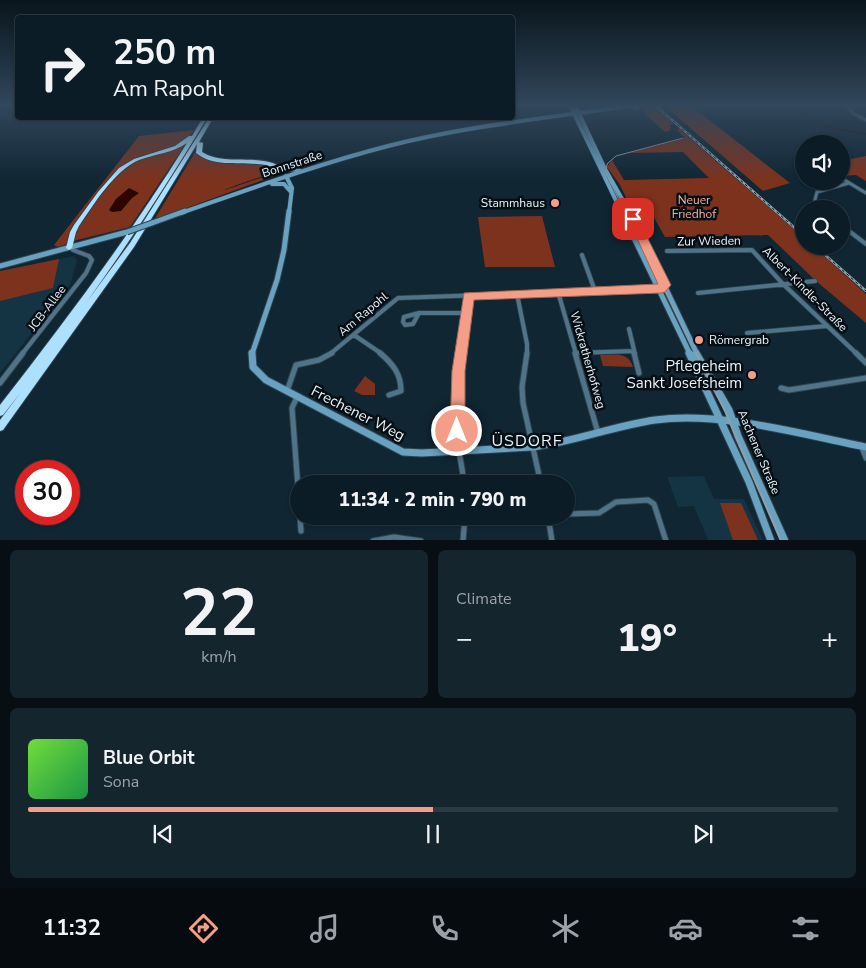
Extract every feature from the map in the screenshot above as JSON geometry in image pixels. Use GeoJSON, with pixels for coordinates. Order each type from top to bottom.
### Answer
{"type":"FeatureCollection","features":[{"type":"Feature","properties":{"kind":"highway"},"geometry":{"type":"LineString","coordinates":[[200,131],[198,150],[206,158],[262,161],[280,168]]}},
{"type":"Feature","properties":{"kind":"highway"},"geometry":{"type":"LineString","coordinates":[[71,249],[73,232],[76,226],[119,171],[136,160],[178,147],[200,131]]}},
{"type":"Feature","properties":{"kind":"highway"},"geometry":{"type":"LineString","coordinates":[[0,412],[120,250],[200,131]]}},
{"type":"Feature","properties":{"kind":"highway"},"geometry":{"type":"LineString","coordinates":[[0,427],[132,245],[200,131]]}},
{"type":"Feature","properties":{"kind":"main road","name":"Bonnstraße"},"geometry":{"type":"LineString","coordinates":[[0,266],[71,249],[127,232],[256,186],[350,156],[431,136],[464,130]]}},
{"type":"Feature","properties":{"kind":"main road","name":"Aachener Straße"},"geometry":{"type":"LineString","coordinates":[[582,130],[721,419],[750,482],[771,540]]}},
{"type":"Feature","properties":{"kind":"main road","name":"Aachener Straße"},"geometry":{"type":"LineString","coordinates":[[588,130],[605,169],[633,219],[695,351],[723,398],[785,540]]}},
{"type":"Feature","properties":{"kind":"main road"},"geometry":{"type":"LineString","coordinates":[[280,168],[289,170],[309,168]]}},
{"type":"Feature","properties":{"kind":"main road"},"geometry":{"type":"LineString","coordinates":[[277,179],[284,173],[280,168]]}},
{"type":"Feature","properties":{"kind":"main road","name":"Frechener Weg"},"geometry":{"type":"LineString","coordinates":[[286,176],[292,186],[292,195],[277,280],[251,356],[252,366],[259,376],[398,450],[422,454],[550,445],[670,418],[721,419],[864,446]]}},
{"type":"Feature","properties":{"kind":"main road"},"geometry":{"type":"LineString","coordinates":[[256,186],[276,183],[284,184],[289,188],[292,195]]}},
{"type":"Feature","properties":{"kind":"main road"},"geometry":{"type":"LineString","coordinates":[[622,214],[626,212],[633,219]]}},
{"type":"Feature","properties":{"kind":"main road"},"geometry":{"type":"LineString","coordinates":[[665,285],[658,289],[670,296]]}},
{"type":"Feature","properties":{"kind":"street"},"geometry":{"type":"LineString","coordinates":[[850,184],[866,193]]}},
{"type":"Feature","properties":{"kind":"street"},"geometry":{"type":"LineString","coordinates":[[815,200],[817,192],[824,190]]}},
{"type":"Feature","properties":{"kind":"street"},"geometry":{"type":"LineString","coordinates":[[850,231],[866,244]]}},
{"type":"Feature","properties":{"kind":"street","name":"JCB-Allee"},"geometry":{"type":"LineString","coordinates":[[0,383],[86,273],[92,260],[88,256],[71,249]]}},
{"type":"Feature","properties":{"kind":"street","name":"Zur Wieden"},"geometry":{"type":"LineString","coordinates":[[667,251],[752,250]]}},
{"type":"Feature","properties":{"kind":"street","name":"Albert-Kindle-Straße"},"geometry":{"type":"LineString","coordinates":[[752,250],[783,284],[866,363]]}},
{"type":"Feature","properties":{"kind":"street"},"geometry":{"type":"LineString","coordinates":[[582,255],[595,291]]}},
{"type":"Feature","properties":{"kind":"street"},"geometry":{"type":"LineString","coordinates":[[698,293],[815,281]]}},
{"type":"Feature","properties":{"kind":"street","name":"Am Rapohl"},"geometry":{"type":"LineString","coordinates":[[288,391],[296,366],[324,358],[398,298],[658,289]]}},
{"type":"Feature","properties":{"kind":"street","name":"Wickratherhofweg"},"geometry":{"type":"LineString","coordinates":[[558,292],[598,433]]}},
{"type":"Feature","properties":{"kind":"street"},"geometry":{"type":"LineString","coordinates":[[517,294],[527,344],[527,361],[522,387],[539,475]]}},
{"type":"Feature","properties":{"kind":"street"},"geometry":{"type":"LineString","coordinates":[[463,475],[457,431],[458,371],[468,296]]}},
{"type":"Feature","properties":{"kind":"street"},"geometry":{"type":"LineString","coordinates":[[419,314],[465,313]]}},
{"type":"Feature","properties":{"kind":"street"},"geometry":{"type":"LineString","coordinates":[[747,333],[755,334],[828,326]]}},
{"type":"Feature","properties":{"kind":"street"},"geometry":{"type":"LineString","coordinates":[[629,329],[632,351],[639,373]]}},
{"type":"Feature","properties":{"kind":"street"},"geometry":{"type":"LineString","coordinates":[[354,335],[398,369],[401,379],[401,390],[389,395]]}},
{"type":"Feature","properties":{"kind":"street"},"geometry":{"type":"LineString","coordinates":[[575,353],[632,351]]}},
{"type":"Feature","properties":{"kind":"street"},"geometry":{"type":"LineString","coordinates":[[781,388],[789,390],[866,378]]}},
{"type":"Feature","properties":{"kind":"street","name":"Frechener Weg"},"geometry":{"type":"LineString","coordinates":[[297,475],[292,408],[298,397]]}},
{"type":"Feature","properties":{"kind":"street"},"geometry":{"type":"LineString","coordinates":[[864,446],[866,458]]}},
{"type":"Feature","properties":{"kind":"street"},"geometry":{"type":"LineString","coordinates":[[575,514],[599,513],[616,502],[648,500],[654,504],[666,540]]}},
{"type":"Feature","properties":{"kind":"street"},"geometry":{"type":"LineString","coordinates":[[301,525],[301,530]]}},
{"type":"Feature","properties":{"kind":"street"},"geometry":{"type":"LineString","coordinates":[[463,540],[464,525]]}},
{"type":"Feature","properties":{"kind":"street"},"geometry":{"type":"LineString","coordinates":[[550,525],[552,540]]}},
{"type":"Feature","properties":{"kind":"street"},"geometry":{"type":"LineString","coordinates":[[374,540],[402,537],[421,540]]}},
{"type":"Feature","properties":{"kind":"shaded area"},"geometry":{"type":"Polygon","coordinates":[[[129,188],[139,193],[121,211],[112,212],[109,210],[116,199],[129,188]]]}},
{"type":"Feature","properties":{"kind":"shaded area"},"geometry":{"type":"Polygon","coordinates":[[[74,256],[77,261],[70,285],[0,373],[0,272],[74,256]]]}},
{"type":"Feature","properties":{"kind":"shaded area"},"geometry":{"type":"Polygon","coordinates":[[[704,476],[714,499],[744,499],[763,540],[708,540],[694,506],[678,507],[667,477],[704,476]]]}},
{"type":"Feature","properties":{"kind":"green space"},"geometry":{"type":"Polygon","coordinates":[[[194,130],[180,144],[132,161],[119,169],[77,221],[67,244],[58,247],[54,245],[139,136],[194,130]]]}},
{"type":"Feature","properties":{"kind":"green space","name":"Neuer Friedhof"},"geometry":{"type":"Polygon","coordinates":[[[678,130],[681,130],[795,230],[795,255],[823,255],[866,294],[866,323],[816,281],[768,235],[665,237],[648,207],[631,208],[620,185],[607,167],[612,160],[624,180],[709,178],[683,152],[629,153],[685,138],[678,130]]]}},
{"type":"Feature","properties":{"kind":"green space"},"geometry":{"type":"Polygon","coordinates":[[[693,130],[722,130],[790,183],[763,191],[693,130]]]}},
{"type":"Feature","properties":{"kind":"green space"},"geometry":{"type":"Polygon","coordinates":[[[185,145],[130,227],[73,241],[89,210],[117,175],[126,167],[145,157],[185,145]]]}},
{"type":"Feature","properties":{"kind":"green space"},"geometry":{"type":"Polygon","coordinates":[[[197,149],[203,156],[212,159],[261,163],[272,166],[282,172],[262,176],[224,190],[263,177],[282,173],[154,220],[197,149]]]}},
{"type":"Feature","properties":{"kind":"green space"},"geometry":{"type":"Polygon","coordinates":[[[866,156],[866,181],[856,175],[850,175],[850,159],[866,156]]]}},
{"type":"Feature","properties":{"kind":"green space"},"geometry":{"type":"Polygon","coordinates":[[[542,216],[555,267],[485,267],[478,217],[542,216]]]}},
{"type":"Feature","properties":{"kind":"green space"},"geometry":{"type":"Polygon","coordinates":[[[59,259],[53,288],[0,301],[0,271],[59,259]]]}},
{"type":"Feature","properties":{"kind":"green space"},"geometry":{"type":"Polygon","coordinates":[[[600,355],[624,356],[628,358],[633,367],[603,366],[600,355]]]}},
{"type":"Feature","properties":{"kind":"green space"},"geometry":{"type":"Polygon","coordinates":[[[365,376],[375,384],[375,395],[362,395],[354,391],[365,376]]]}},
{"type":"Feature","properties":{"kind":"green space"},"geometry":{"type":"Polygon","coordinates":[[[720,503],[741,503],[758,540],[733,540],[720,503]]]}},
{"type":"Feature","properties":{"kind":"waterway"},"geometry":{"type":"LineString","coordinates":[[845,130],[866,134]]}},
{"type":"Feature","properties":{"kind":"tram line"},"geometry":{"type":"LineString","coordinates":[[683,138],[616,156],[607,164],[606,174],[697,354]]}},
{"type":"Feature","properties":{"kind":"tram line"},"geometry":{"type":"LineString","coordinates":[[696,353],[725,411],[781,540]]}},
{"type":"Feature","properties":{"kind":"railway"},"geometry":{"type":"LineString","coordinates":[[684,130],[795,228]]}},
{"type":"Feature","properties":{"kind":"railway"},"geometry":{"type":"LineString","coordinates":[[825,255],[866,291]]}},
{"type":"Feature","properties":{"kind":"place","name":"Stammhaus"},"geometry":{"type":"Point","coordinates":[555,203]}},
{"type":"Feature","properties":{"kind":"place","name":"Römergrab"},"geometry":{"type":"Point","coordinates":[699,340]}},
{"type":"Feature","properties":{"kind":"place","name":"Pflegeheim Sankt Josefsheim"},"geometry":{"type":"Point","coordinates":[752,375]}},
{"type":"Feature","properties":{"kind":"district","name":"ÜSDORF"},"geometry":{"type":"Point","coordinates":[527,440]}},
{"type":"Feature","properties":{"kind":"route"},"geometry":{"type":"LineString","coordinates":[[457,431],[458,371],[468,296],[637,291],[661,288],[665,285],[633,219]]}}]}
